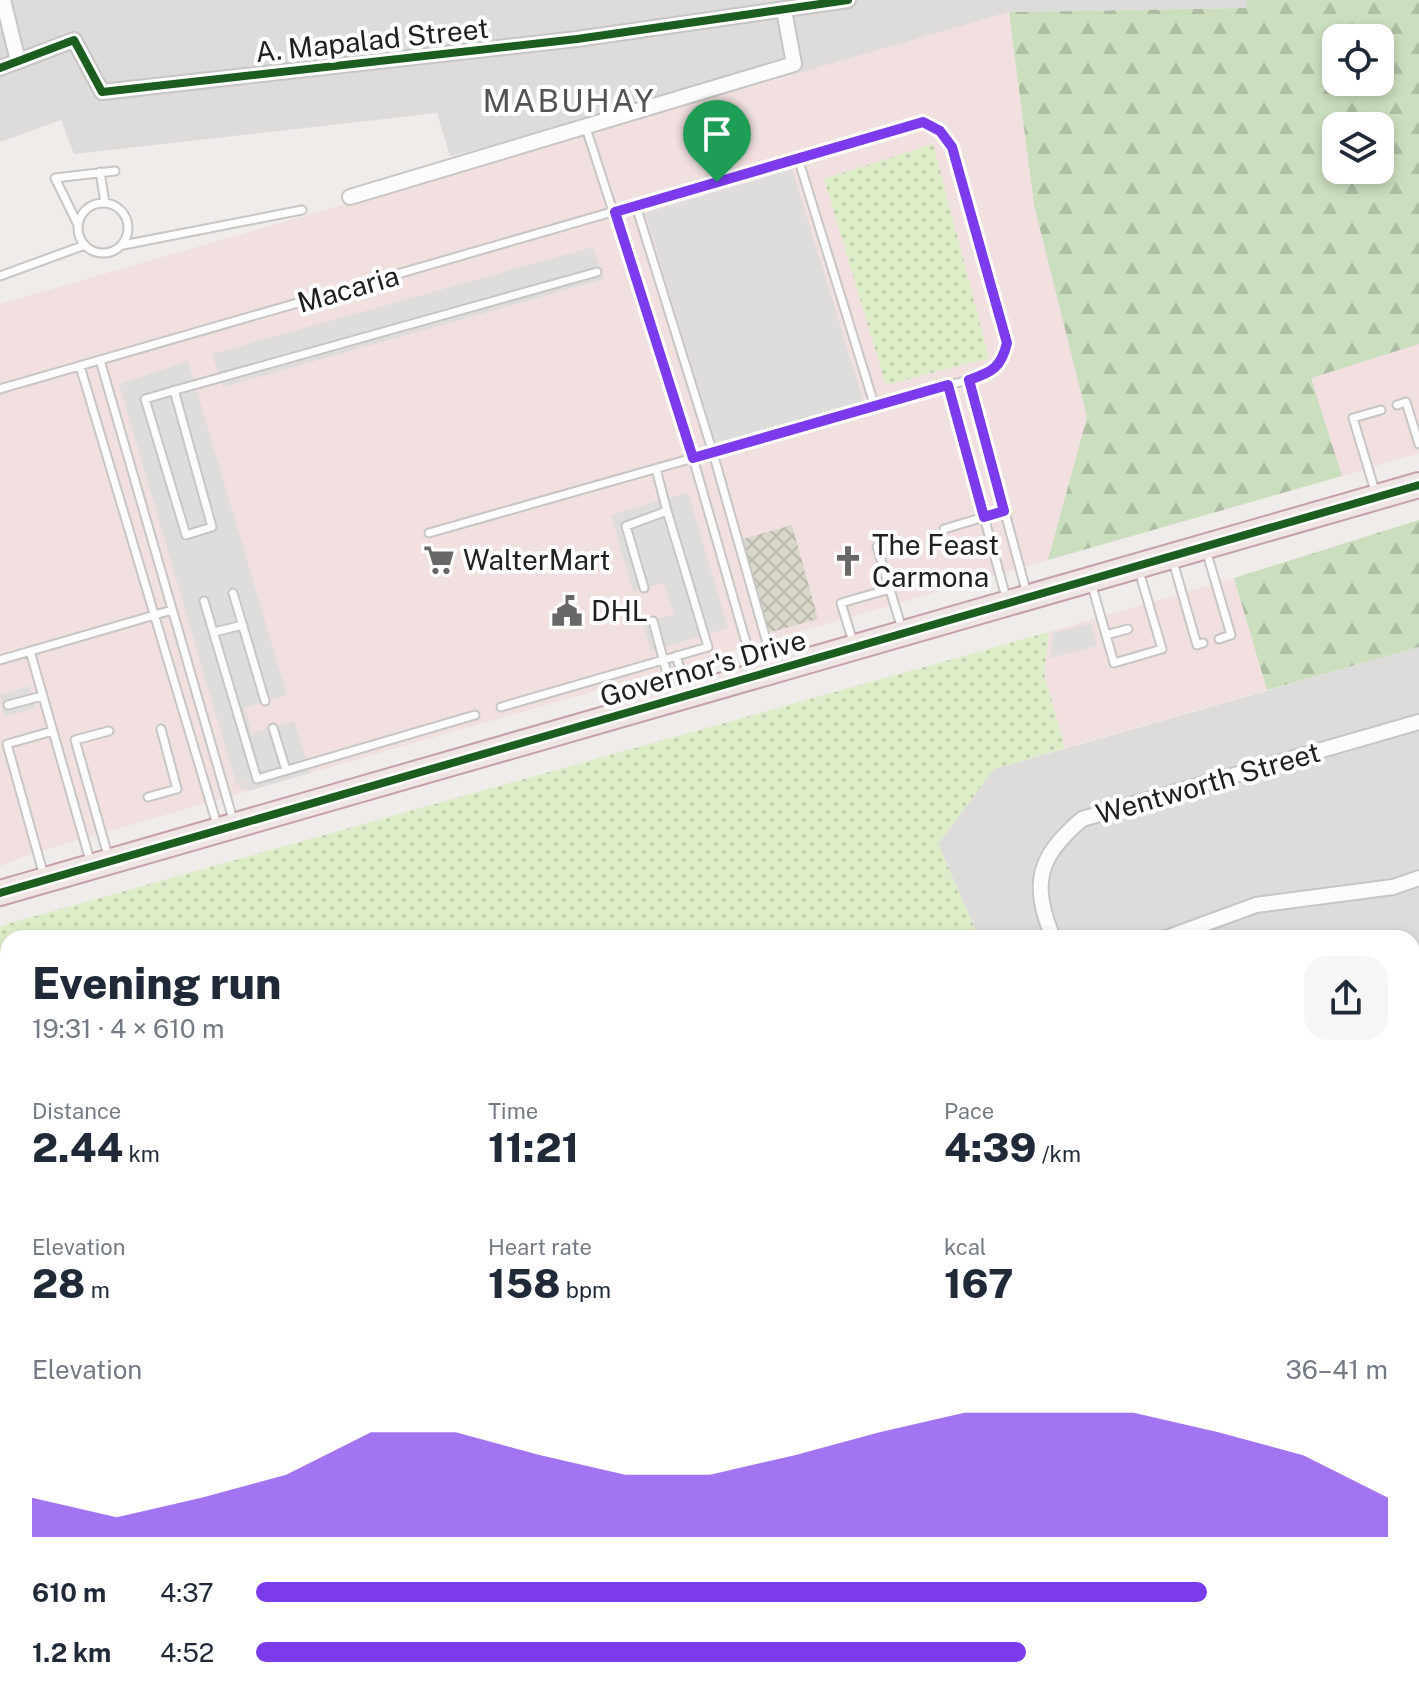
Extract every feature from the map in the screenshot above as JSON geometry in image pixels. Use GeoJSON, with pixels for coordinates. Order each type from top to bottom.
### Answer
{"type":"FeatureCollection","features":[{"type":"Feature","properties":{"kind":"highway","name":"Governor's Drive"},"geometry":{"type":"LineString","coordinates":[[0,893],[1419,485]]}},
{"type":"Feature","properties":{"kind":"street"},"geometry":{"type":"LineString","coordinates":[[0,68],[18,61],[3,0]]}},
{"type":"Feature","properties":{"kind":"street","name":"A. Mapalad Street"},"geometry":{"type":"LineString","coordinates":[[18,61],[74,40],[102,92],[577,39],[848,0]]}},
{"type":"Feature","properties":{"kind":"street"},"geometry":{"type":"LineString","coordinates":[[350,197],[794,64],[784,10]]}},
{"type":"Feature","properties":{"kind":"street","name":"Wentworth Street"},"geometry":{"type":"LineString","coordinates":[[1051,930],[1039,893],[1040,874],[1060,838],[1082,819],[1419,722]]}},
{"type":"Feature","properties":{"kind":"street"},"geometry":{"type":"LineString","coordinates":[[1188,930],[1256,905],[1332,892],[1393,887],[1419,878]]}},
{"type":"Feature","properties":{"kind":"lane","name":"Macaria"},"geometry":{"type":"LineString","coordinates":[[0,389],[923,122],[940,131],[952,147],[1007,343],[1002,362],[992,373],[948,385]]}},
{"type":"Feature","properties":{"kind":"lane"},"geometry":{"type":"LineString","coordinates":[[585,125],[765,673]]}},
{"type":"Feature","properties":{"kind":"lane"},"geometry":{"type":"LineString","coordinates":[[798,158],[875,407]]}},
{"type":"Feature","properties":{"kind":"lane"},"geometry":{"type":"LineString","coordinates":[[115,171],[55,178],[85,245],[104,254],[123,245],[302,210]]}},
{"type":"Feature","properties":{"kind":"lane"},"geometry":{"type":"LineString","coordinates":[[100,172],[105,203]]}},
{"type":"Feature","properties":{"kind":"lane"},"geometry":{"type":"LineString","coordinates":[[78,225],[84,211],[105,203],[118,208],[127,218],[129,232],[123,245]]}},
{"type":"Feature","properties":{"kind":"lane"},"geometry":{"type":"LineString","coordinates":[[636,206],[713,453],[765,673]]}},
{"type":"Feature","properties":{"kind":"lane"},"geometry":{"type":"LineString","coordinates":[[0,276],[85,245]]}},
{"type":"Feature","properties":{"kind":"lane"},"geometry":{"type":"LineString","coordinates":[[174,390],[212,527],[186,535],[145,399],[174,390],[597,272]]}},
{"type":"Feature","properties":{"kind":"lane"},"geometry":{"type":"LineString","coordinates":[[100,360],[172,610],[226,828]]}},
{"type":"Feature","properties":{"kind":"lane"},"geometry":{"type":"LineString","coordinates":[[80,366],[154,615],[226,828]]}},
{"type":"Feature","properties":{"kind":"lane"},"geometry":{"type":"LineString","coordinates":[[969,380],[1004,511],[1018,600]]}},
{"type":"Feature","properties":{"kind":"lane"},"geometry":{"type":"LineString","coordinates":[[429,533],[948,385],[984,517],[1018,600]]}},
{"type":"Feature","properties":{"kind":"lane"},"geometry":{"type":"LineString","coordinates":[[1397,405],[1406,402],[1419,444]]}},
{"type":"Feature","properties":{"kind":"lane"},"geometry":{"type":"LineString","coordinates":[[1377,497],[1353,418],[1381,410]]}},
{"type":"Feature","properties":{"kind":"lane"},"geometry":{"type":"LineString","coordinates":[[501,707],[708,647],[656,469]]}},
{"type":"Feature","properties":{"kind":"lane"},"geometry":{"type":"LineString","coordinates":[[644,588],[626,526],[667,511]]}},
{"type":"Feature","properties":{"kind":"lane"},"geometry":{"type":"LineString","coordinates":[[944,529],[1004,511]]}},
{"type":"Feature","properties":{"kind":"lane"},"geometry":{"type":"LineString","coordinates":[[893,545],[877,547],[903,633]]}},
{"type":"Feature","properties":{"kind":"lane"},"geometry":{"type":"LineString","coordinates":[[1205,547],[1231,635],[1219,639]]}},
{"type":"Feature","properties":{"kind":"lane"},"geometry":{"type":"LineString","coordinates":[[1171,556],[1197,645],[1203,643]]}},
{"type":"Feature","properties":{"kind":"lane"},"geometry":{"type":"LineString","coordinates":[[1090,580],[1114,663],[1162,649],[1137,566]]}},
{"type":"Feature","properties":{"kind":"lane"},"geometry":{"type":"LineString","coordinates":[[854,647],[841,603],[890,589]]}},
{"type":"Feature","properties":{"kind":"lane"},"geometry":{"type":"LineString","coordinates":[[233,593],[265,701]]}},
{"type":"Feature","properties":{"kind":"lane"},"geometry":{"type":"LineString","coordinates":[[204,601],[257,779],[475,715]]}},
{"type":"Feature","properties":{"kind":"lane"},"geometry":{"type":"LineString","coordinates":[[0,660],[172,610]]}},
{"type":"Feature","properties":{"kind":"lane"},"geometry":{"type":"LineString","coordinates":[[653,621],[663,660],[681,697]]}},
{"type":"Feature","properties":{"kind":"lane"},"geometry":{"type":"LineString","coordinates":[[1144,624],[1154,622]]}},
{"type":"Feature","properties":{"kind":"lane"},"geometry":{"type":"LineString","coordinates":[[214,632],[243,625]]}},
{"type":"Feature","properties":{"kind":"lane"},"geometry":{"type":"LineString","coordinates":[[1106,635],[1128,629]]}},
{"type":"Feature","properties":{"kind":"lane"},"geometry":{"type":"LineString","coordinates":[[30,651],[53,731],[100,864]]}},
{"type":"Feature","properties":{"kind":"lane"},"geometry":{"type":"LineString","coordinates":[[676,656],[681,697]]}},
{"type":"Feature","properties":{"kind":"lane"},"geometry":{"type":"LineString","coordinates":[[8,705],[42,696]]}},
{"type":"Feature","properties":{"kind":"lane"},"geometry":{"type":"LineString","coordinates":[[273,728],[286,770]]}},
{"type":"Feature","properties":{"kind":"lane"},"geometry":{"type":"LineString","coordinates":[[148,797],[177,789],[161,729]]}},
{"type":"Feature","properties":{"kind":"lane"},"geometry":{"type":"LineString","coordinates":[[45,880],[7,744],[53,731]]}},
{"type":"Feature","properties":{"kind":"lane"},"geometry":{"type":"LineString","coordinates":[[100,864],[75,740],[109,731]]}},
{"type":"Feature","properties":{"kind":"path"},"geometry":{"type":"LineString","coordinates":[[862,555],[893,545]]}},
{"type":"Feature","properties":{"kind":"path"},"geometry":{"type":"LineString","coordinates":[[230,786],[248,781]]}},
{"type":"Feature","properties":{"kind":"shaded area"},"geometry":{"type":"Polygon","coordinates":[[[0,0],[1247,0],[1247,8],[1009,12],[801,73],[450,156],[437,113],[74,154],[61,120],[0,142],[0,0]]]}},
{"type":"Feature","properties":{"kind":"shaded area"},"geometry":{"type":"Polygon","coordinates":[[[1009,12],[1034,205],[1087,417],[1048,560],[33,853],[0,866],[0,304],[1009,12]]]}},
{"type":"Feature","properties":{"kind":"shaded area"},"geometry":{"type":"Polygon","coordinates":[[[792,169],[864,403],[717,448],[645,213],[792,169]]]}},
{"type":"Feature","properties":{"kind":"shaded area"},"geometry":{"type":"Polygon","coordinates":[[[593,247],[604,279],[223,387],[212,354],[593,247]]]}},
{"type":"Feature","properties":{"kind":"shaded area"},"geometry":{"type":"Polygon","coordinates":[[[1419,344],[1419,453],[1342,476],[1310,378],[1419,344]]]}},
{"type":"Feature","properties":{"kind":"shaded area"},"geometry":{"type":"Polygon","coordinates":[[[188,361],[287,695],[244,708],[252,733],[294,721],[310,773],[249,791],[240,788],[235,780],[119,384],[188,361]]]}},
{"type":"Feature","properties":{"kind":"shaded area"},"geometry":{"type":"Polygon","coordinates":[[[688,492],[728,628],[651,651],[643,624],[674,614],[664,583],[633,591],[611,515],[688,492]]]}},
{"type":"Feature","properties":{"kind":"shaded area"},"geometry":{"type":"Polygon","coordinates":[[[792,525],[818,619],[768,633],[743,539],[792,525]]]}},
{"type":"Feature","properties":{"kind":"shaded area"},"geometry":{"type":"Polygon","coordinates":[[[1234,578],[1267,690],[1065,748],[1044,674],[1049,632],[1234,578]]]}},
{"type":"Feature","properties":{"kind":"shaded area"},"geometry":{"type":"Polygon","coordinates":[[[1091,623],[1097,646],[1050,658],[1053,633],[1091,623]]]}},
{"type":"Feature","properties":{"kind":"shaded area"},"geometry":{"type":"Polygon","coordinates":[[[1419,647],[1419,930],[976,930],[938,844],[994,769],[1419,647]]]}},
{"type":"Feature","properties":{"kind":"shaded area"},"geometry":{"type":"Polygon","coordinates":[[[29,686],[36,708],[4,717],[0,695],[29,686]]]}},
{"type":"Feature","properties":{"kind":"green space"},"geometry":{"type":"Polygon","coordinates":[[[1247,0],[1419,0],[1419,344],[1311,378],[1342,476],[1048,560],[1087,417],[1034,205],[1009,12],[1246,8],[1247,0]]]}},
{"type":"Feature","properties":{"kind":"green space"},"geometry":{"type":"Polygon","coordinates":[[[933,144],[989,358],[886,385],[824,179],[933,144]]]}},
{"type":"Feature","properties":{"kind":"green space"},"geometry":{"type":"Polygon","coordinates":[[[1419,520],[1419,647],[1267,690],[1234,578],[1419,520]]]}},
{"type":"Feature","properties":{"kind":"green space"},"geometry":{"type":"Polygon","coordinates":[[[1049,632],[1044,674],[1065,748],[994,769],[938,844],[976,930],[0,930],[0,926],[1049,632]]]}},
{"type":"Feature","properties":{"kind":"cycle path"},"geometry":{"type":"LineString","coordinates":[[0,68],[74,40],[102,92],[577,39],[848,0]]}},
{"type":"Feature","properties":{"kind":"cycle path"},"geometry":{"type":"LineString","coordinates":[[0,893],[1419,485]]}},
{"type":"Feature","properties":{"kind":"place","name":"WalterMart"},"geometry":{"type":"Point","coordinates":[439,560]}},
{"type":"Feature","properties":{"kind":"place","name":"The Feast Carmona"},"geometry":{"type":"Point","coordinates":[848,561]}},
{"type":"Feature","properties":{"kind":"place","name":"DHL"},"geometry":{"type":"Point","coordinates":[567,611]}},
{"type":"Feature","properties":{"kind":"district","name":"MABUHAY"},"geometry":{"type":"Point","coordinates":[569,101]}},
{"type":"Feature","properties":{"kind":"route"},"geometry":{"type":"LineString","coordinates":[[923,122],[940,131],[952,147],[1007,343],[1002,362],[992,373],[969,380],[1004,511],[984,517],[948,385],[693,458],[615,212],[717,182],[923,122]]}}]}
